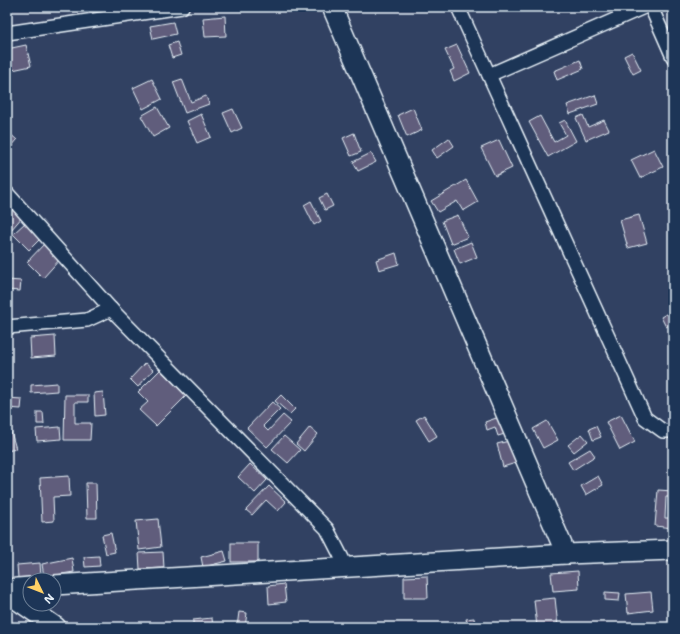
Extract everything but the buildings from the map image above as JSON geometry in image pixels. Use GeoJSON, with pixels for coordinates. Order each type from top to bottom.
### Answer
{"type":"FeatureCollection","features":[{"type":"Feature","properties":{"kind":"street"},"geometry":{"type":"LineString","coordinates":[[7,33],[182,7]]}},
{"type":"Feature","properties":{"kind":"street"},"geometry":{"type":"LineString","coordinates":[[332,7],[566,554]]}},
{"type":"Feature","properties":{"kind":"street"},"geometry":{"type":"LineString","coordinates":[[458,7],[645,418],[663,431],[673,431]]}},
{"type":"Feature","properties":{"kind":"street"},"geometry":{"type":"LineString","coordinates":[[489,75],[644,7]]}},
{"type":"Feature","properties":{"kind":"street"},"geometry":{"type":"LineString","coordinates":[[651,7],[673,57]]}},
{"type":"Feature","properties":{"kind":"street"},"geometry":{"type":"LineString","coordinates":[[7,193],[111,309],[326,529],[346,566]]}},
{"type":"Feature","properties":{"kind":"street"},"geometry":{"type":"LineString","coordinates":[[7,326],[87,320],[111,309]]}},
{"type":"Feature","properties":{"kind":"street"},"geometry":{"type":"LineString","coordinates":[[62,585],[346,566],[566,554],[673,550]]}},
{"type":"Feature","properties":{"kind":"street"},"geometry":{"type":"LineString","coordinates":[[7,588],[22,587]]}},
{"type":"Feature","properties":{"kind":"street"},"geometry":{"type":"LineString","coordinates":[[7,593],[56,627]]}}]}
